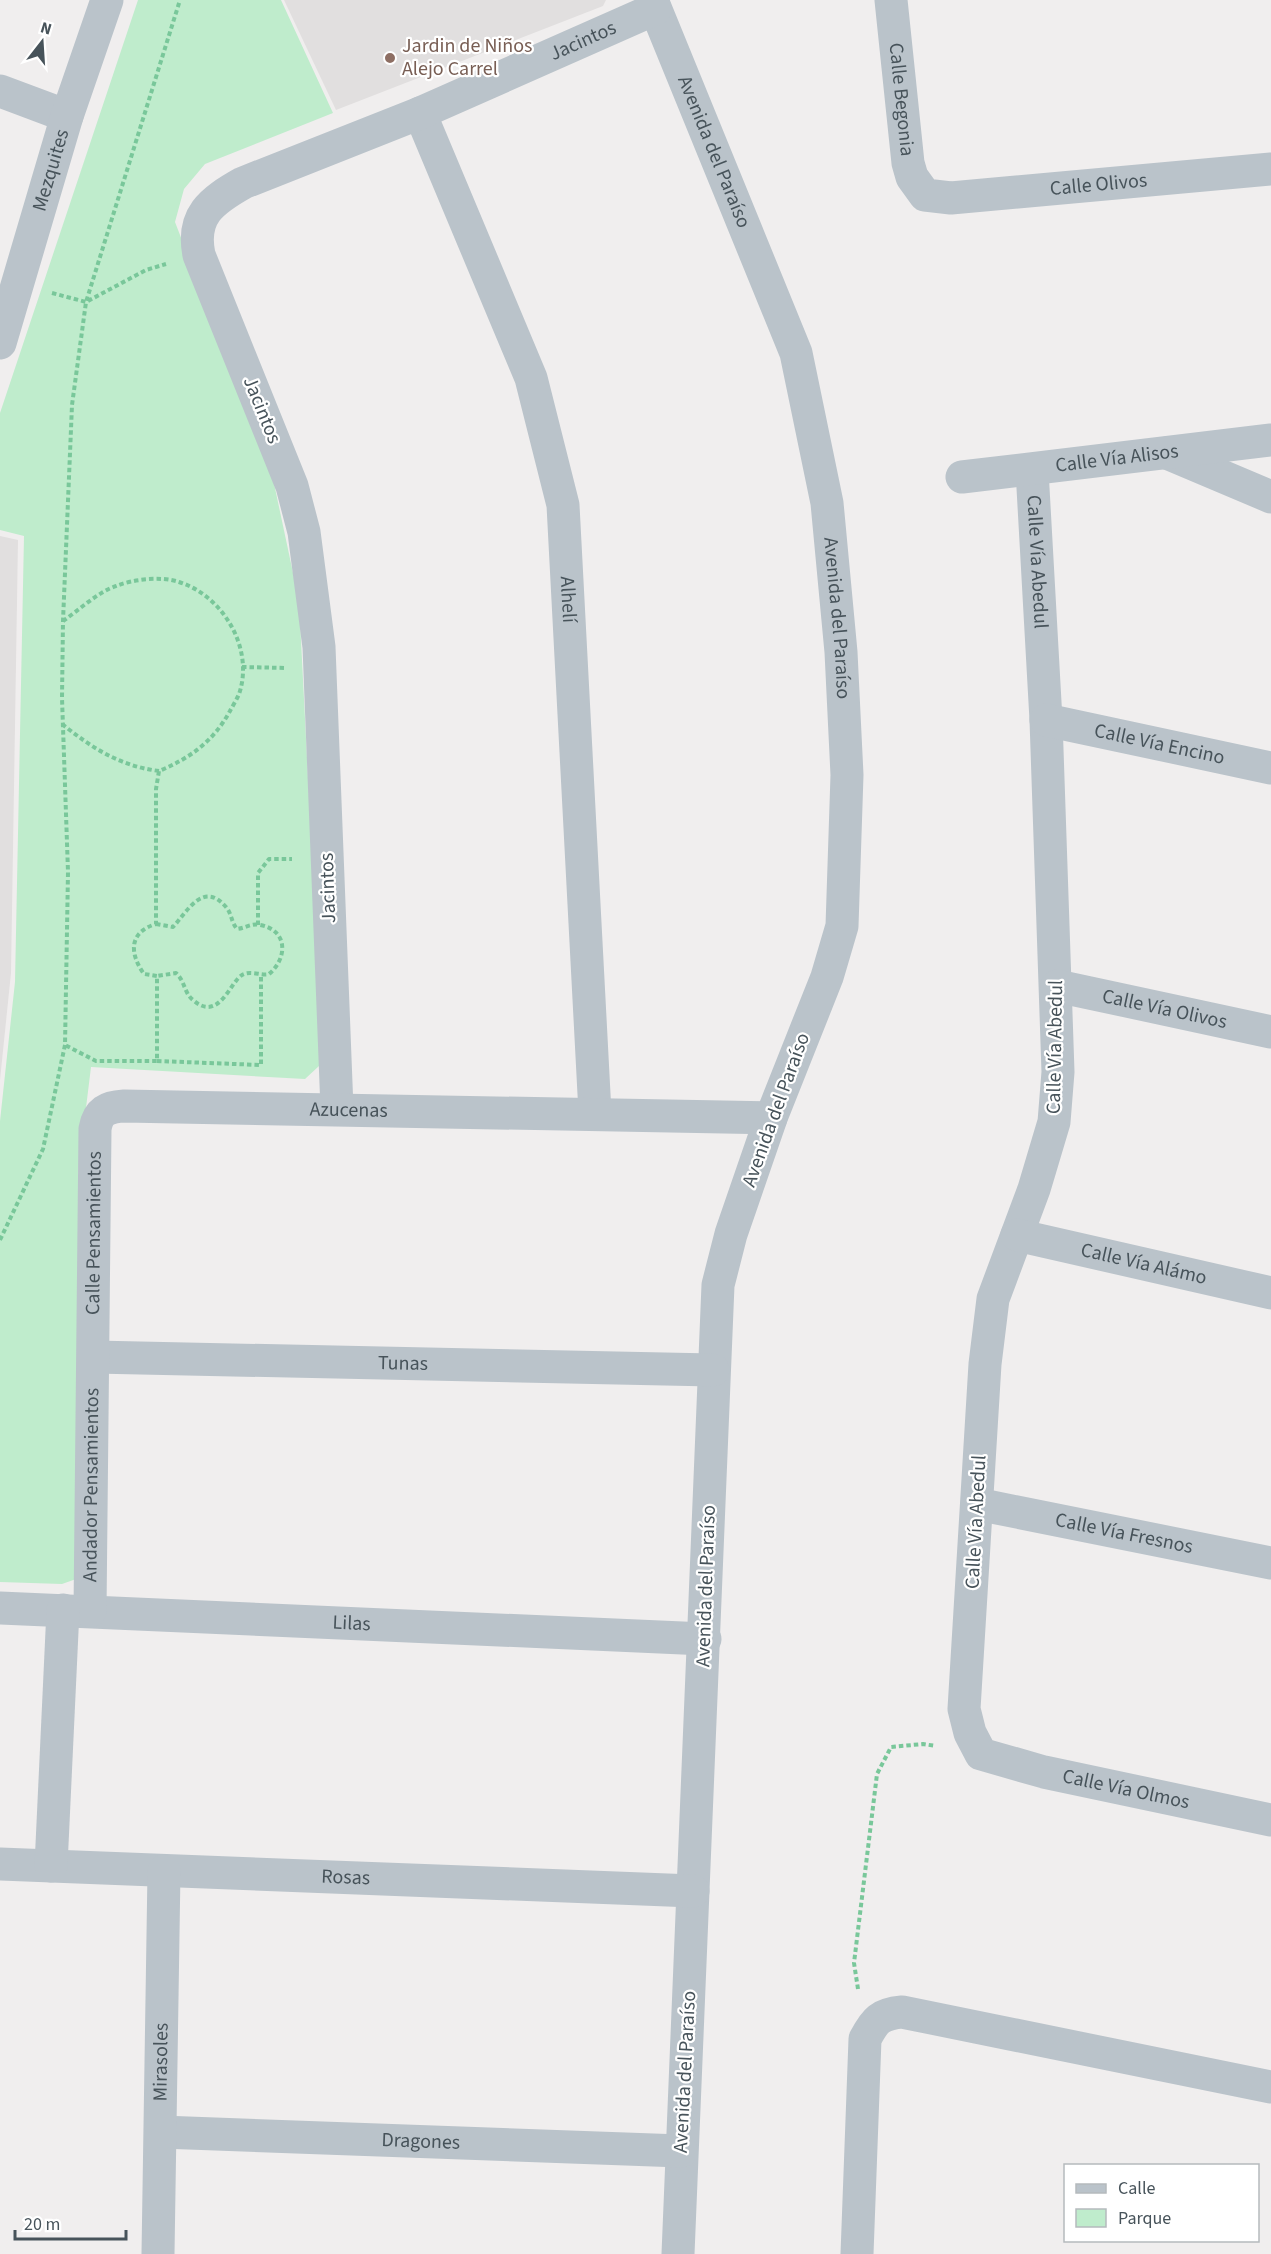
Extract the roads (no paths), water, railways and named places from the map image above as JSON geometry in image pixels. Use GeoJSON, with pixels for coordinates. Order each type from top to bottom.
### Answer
{"type":"FeatureCollection","features":[{"type":"Feature","properties":{"kind":"street","name":"Mezquites"},"geometry":{"type":"LineString","coordinates":[[0,343],[67,116],[107,0]]}},
{"type":"Feature","properties":{"kind":"street","name":"Calle Begonia"},"geometry":{"type":"LineString","coordinates":[[891,0],[908,163],[912,177],[925,195]]}},
{"type":"Feature","properties":{"kind":"street","name":"Jacintos"},"geometry":{"type":"LineString","coordinates":[[337,1109],[320,669],[304,532],[292,486],[199,255],[195,236],[202,217],[222,195],[243,183],[420,113],[653,5]]}},
{"type":"Feature","properties":{"kind":"street","name":"Avenida del Paraíso"},"geometry":{"type":"LineString","coordinates":[[653,5],[796,353],[827,503],[841,652],[846,775],[842,926],[827,977],[771,1118],[731,1234],[718,1285],[678,2254]]}},
{"type":"Feature","properties":{"kind":"street"},"geometry":{"type":"LineString","coordinates":[[0,91],[67,116]]}},
{"type":"Feature","properties":{"kind":"street","name":"Alhelí"},"geometry":{"type":"LineString","coordinates":[[420,113],[531,378],[563,505],[595,1113]]}},
{"type":"Feature","properties":{"kind":"street","name":"Calle Olivos"},"geometry":{"type":"LineString","coordinates":[[925,195],[951,198],[1271,169]]}},
{"type":"Feature","properties":{"kind":"street","name":"Calle Vía Alisos"},"geometry":{"type":"LineString","coordinates":[[962,477],[1271,440]]}},
{"type":"Feature","properties":{"kind":"street"},"geometry":{"type":"LineString","coordinates":[[1167,453],[1271,497]]}},
{"type":"Feature","properties":{"kind":"street","name":"Calle Vía Abedul"},"geometry":{"type":"LineString","coordinates":[[981,1754],[970,1733],[964,1709],[985,1364],[993,1299],[1034,1189],[1054,1122],[1058,1072],[1057,986],[1046,720],[1032,470]]}},
{"type":"Feature","properties":{"kind":"street","name":"Calle Vía Encino"},"geometry":{"type":"LineString","coordinates":[[1046,720],[1271,768]]}},
{"type":"Feature","properties":{"kind":"street","name":"Calle Vía Olivos"},"geometry":{"type":"LineString","coordinates":[[1057,986],[1271,1032]]}},
{"type":"Feature","properties":{"kind":"street","name":"Azucenas"},"geometry":{"type":"LineString","coordinates":[[103,1111],[112,1106],[124,1106],[771,1118]]}},
{"type":"Feature","properties":{"kind":"street","name":"Calle Pensamientos"},"geometry":{"type":"LineString","coordinates":[[94,1358],[95,1129],[97,1119],[103,1111]]}},
{"type":"Feature","properties":{"kind":"street","name":"Calle Vía Alámo"},"geometry":{"type":"LineString","coordinates":[[1017,1236],[1271,1293]]}},
{"type":"Feature","properties":{"kind":"street","name":"Tunas"},"geometry":{"type":"LineString","coordinates":[[94,1358],[713,1370]]}},
{"type":"Feature","properties":{"kind":"street","name":"Andador Pensamientos"},"geometry":{"type":"LineString","coordinates":[[51,1866],[77,1611],[94,1358]]}},
{"type":"Feature","properties":{"kind":"street","name":"Calle Vía Fresnos"},"geometry":{"type":"LineString","coordinates":[[977,1504],[1271,1563]]}},
{"type":"Feature","properties":{"kind":"street","name":"Lilas"},"geometry":{"type":"LineString","coordinates":[[0,1608],[705,1639]]}},
{"type":"Feature","properties":{"kind":"street","name":"Calle Vía Olmos"},"geometry":{"type":"LineString","coordinates":[[981,1754],[1044,1772],[1271,1820]]}},
{"type":"Feature","properties":{"kind":"street","name":"Rosas"},"geometry":{"type":"LineString","coordinates":[[0,1864],[693,1891]]}},
{"type":"Feature","properties":{"kind":"street","name":"Mirasoles"},"geometry":{"type":"LineString","coordinates":[[159,2254],[164,1871]]}},
{"type":"Feature","properties":{"kind":"street"},"geometry":{"type":"LineString","coordinates":[[857,2254],[865,2039],[874,2021],[892,2013],[902,2012],[1271,2087]]}},
{"type":"Feature","properties":{"kind":"street","name":"Dragones"},"geometry":{"type":"LineString","coordinates":[[161,2132],[681,2151]]}},
{"type":"Feature","properties":{"kind":"place","name":"Jardin de Niños Alejo Carrel"},"geometry":{"type":"Point","coordinates":[390,58]}}]}
